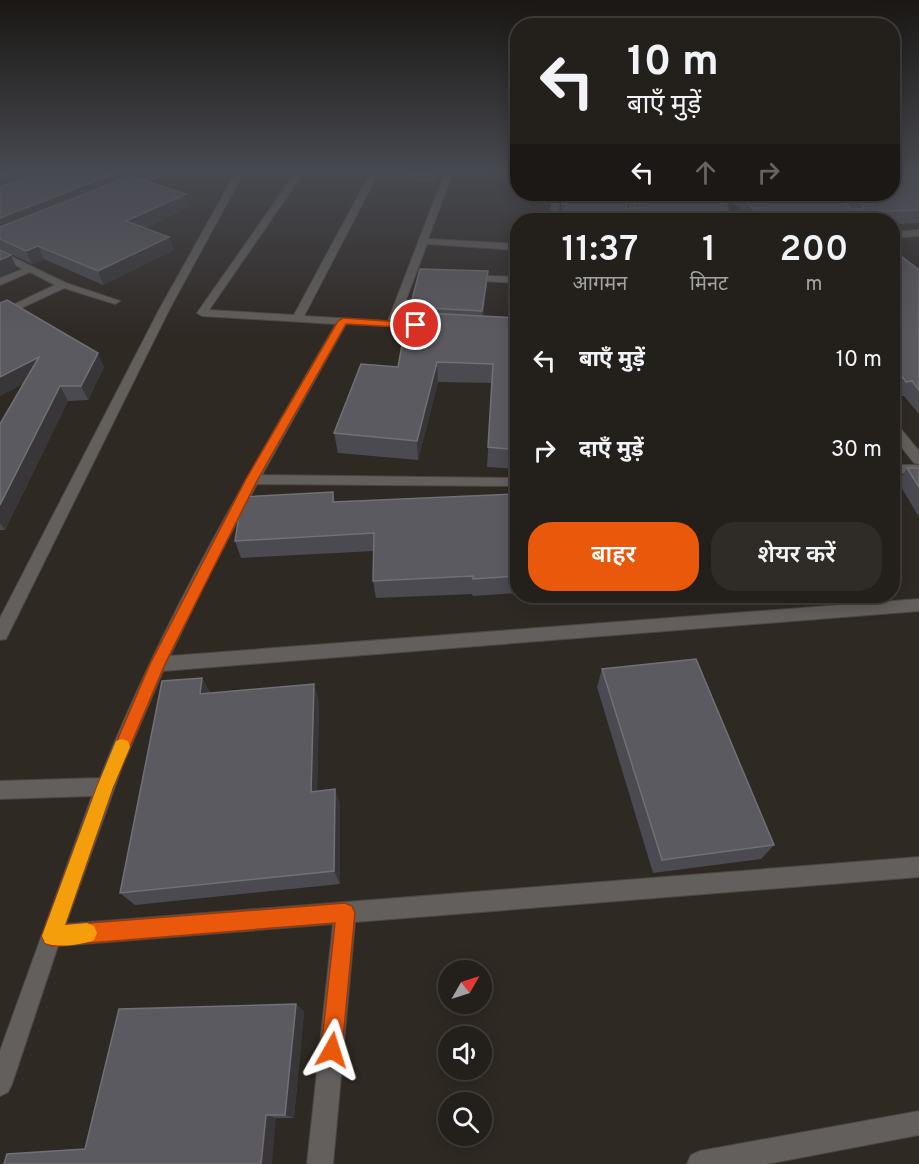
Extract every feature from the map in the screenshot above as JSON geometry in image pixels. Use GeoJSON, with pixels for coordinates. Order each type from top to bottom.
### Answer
{"type":"FeatureCollection","features":[{"type":"Feature","properties":{"kind":"street"},"geometry":{"type":"LineString","coordinates":[[0,634],[164,310],[210,226]]}},
{"type":"Feature","properties":{"kind":"street"},"geometry":{"type":"LineString","coordinates":[[262,226],[202,313],[440,327]]}},
{"type":"Feature","properties":{"kind":"street"},"geometry":{"type":"LineString","coordinates":[[298,318],[346,226]]}},
{"type":"Feature","properties":{"kind":"street"},"geometry":{"type":"LineString","coordinates":[[392,324],[429,226]]}},
{"type":"Feature","properties":{"kind":"street"},"geometry":{"type":"LineString","coordinates":[[900,234],[919,233]]}},
{"type":"Feature","properties":{"kind":"street"},"geometry":{"type":"LineString","coordinates":[[423,241],[510,246]]}},
{"type":"Feature","properties":{"kind":"street"},"geometry":{"type":"LineString","coordinates":[[0,254],[63,285],[115,301]]}},
{"type":"Feature","properties":{"kind":"street"},"geometry":{"type":"LineString","coordinates":[[0,282],[30,269]]}},
{"type":"Feature","properties":{"kind":"street"},"geometry":{"type":"LineString","coordinates":[[410,276],[422,276]]}},
{"type":"Feature","properties":{"kind":"street"},"geometry":{"type":"LineString","coordinates":[[458,278],[510,280]]}},
{"type":"Feature","properties":{"kind":"street"},"geometry":{"type":"LineString","coordinates":[[0,315],[63,285]]}},
{"type":"Feature","properties":{"kind":"street"},"geometry":{"type":"LineString","coordinates":[[0,1084],[105,787],[158,664],[252,479],[343,321]]}},
{"type":"Feature","properties":{"kind":"street"},"geometry":{"type":"LineString","coordinates":[[900,436],[919,460]]}},
{"type":"Feature","properties":{"kind":"street"},"geometry":{"type":"LineString","coordinates":[[900,469],[919,469]]}},
{"type":"Feature","properties":{"kind":"street"},"geometry":{"type":"LineString","coordinates":[[252,479],[510,482]]}},
{"type":"Feature","properties":{"kind":"street"},"geometry":{"type":"LineString","coordinates":[[158,664],[919,605]]}},
{"type":"Feature","properties":{"kind":"street"},"geometry":{"type":"LineString","coordinates":[[0,790],[105,787]]}},
{"type":"Feature","properties":{"kind":"street"},"geometry":{"type":"LineString","coordinates":[[52,936],[919,867]]}},
{"type":"Feature","properties":{"kind":"street"},"geometry":{"type":"LineString","coordinates":[[320,1164],[345,913]]}},
{"type":"Feature","properties":{"kind":"street"},"geometry":{"type":"LineString","coordinates":[[700,1164],[919,1123]]}},
{"type":"Feature","properties":{"kind":"building"},"geometry":{"type":"Polygon","coordinates":[[[140,226],[169,237],[98,271],[38,246],[26,251],[0,239],[0,227],[140,226]]]}},
{"type":"Feature","properties":{"kind":"building"},"geometry":{"type":"Polygon","coordinates":[[[0,250],[11,255],[0,260],[0,250]]]}},
{"type":"Feature","properties":{"kind":"building"},"geometry":{"type":"Polygon","coordinates":[[[900,255],[919,270],[919,390],[912,381],[906,382],[900,374],[900,255]]]}},
{"type":"Feature","properties":{"kind":"building"},"geometry":{"type":"Polygon","coordinates":[[[420,269],[488,271],[482,311],[410,307],[420,269]]]}},
{"type":"Feature","properties":{"kind":"building"},"geometry":{"type":"Polygon","coordinates":[[[7,300],[98,353],[81,386],[60,386],[0,505],[0,424],[39,357],[0,377],[0,303],[7,300]]]}},
{"type":"Feature","properties":{"kind":"building"},"geometry":{"type":"Polygon","coordinates":[[[408,312],[510,318],[510,449],[488,447],[493,364],[437,362],[417,441],[334,433],[361,364],[398,367],[408,312]]]}},
{"type":"Feature","properties":{"kind":"building"},"geometry":{"type":"Polygon","coordinates":[[[907,468],[919,468],[919,487],[907,468]]]}},
{"type":"Feature","properties":{"kind":"building"},"geometry":{"type":"Polygon","coordinates":[[[333,492],[333,502],[510,494],[510,577],[373,581],[374,533],[235,541],[242,497],[333,492]]]}},
{"type":"Feature","properties":{"kind":"building"},"geometry":{"type":"Polygon","coordinates":[[[696,659],[774,845],[662,860],[602,669],[696,659]]]}},
{"type":"Feature","properties":{"kind":"building"},"geometry":{"type":"Polygon","coordinates":[[[202,678],[200,694],[314,684],[311,792],[335,789],[334,871],[120,893],[162,681],[202,678]]]}},
{"type":"Feature","properties":{"kind":"building"},"geometry":{"type":"Polygon","coordinates":[[[296,1004],[285,1115],[266,1115],[261,1164],[4,1164],[7,1154],[85,1149],[119,1009],[296,1004]]]}},
{"type":"Feature","properties":{"kind":"slow traffic"},"geometry":{"type":"LineString","coordinates":[[87,933],[52,936],[105,787],[122,747]]}},
{"type":"Feature","properties":{"kind":"route"},"geometry":{"type":"LineString","coordinates":[[332,1050],[345,913],[52,936],[105,787],[158,664],[252,479],[343,321],[416,325]]}}]}
